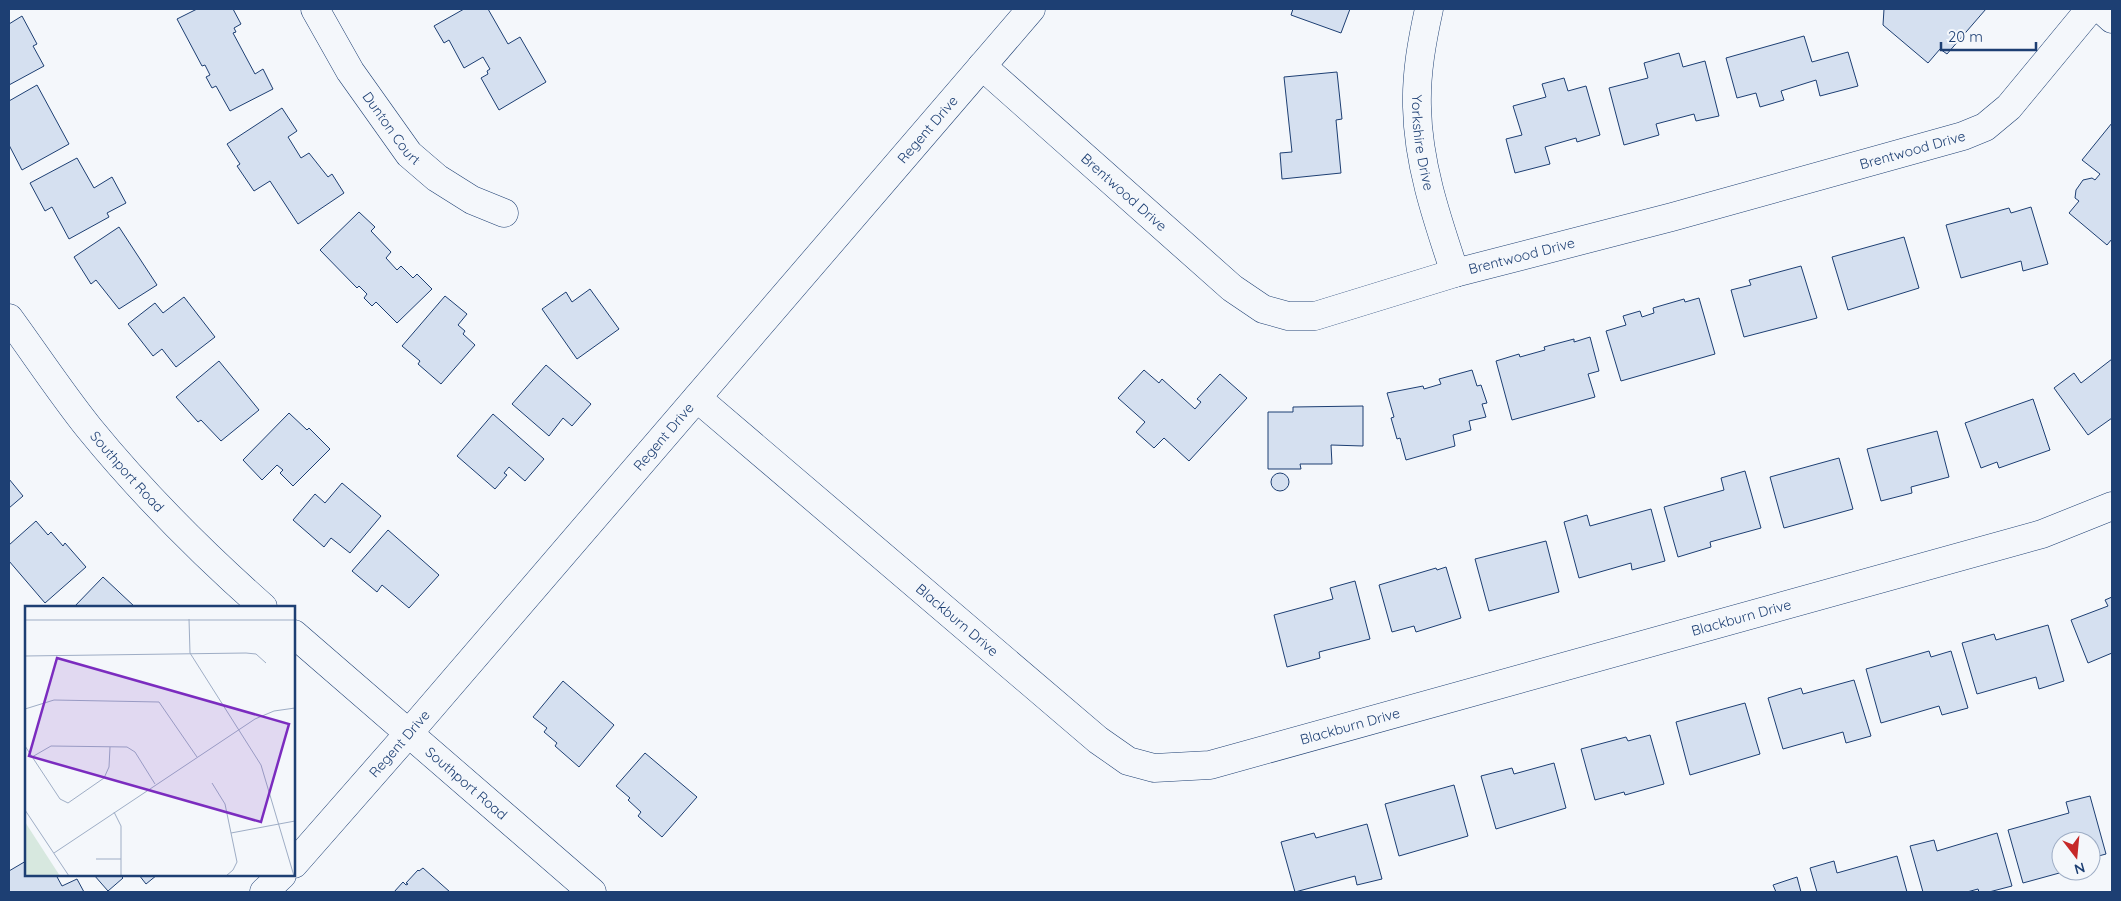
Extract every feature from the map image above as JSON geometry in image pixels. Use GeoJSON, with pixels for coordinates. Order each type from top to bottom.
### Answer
{"type":"FeatureCollection","features":[{"type":"Feature","properties":{"kind":"street","name":"Dunton Court"},"geometry":{"type":"LineString","coordinates":[[315,9],[350,71],[409,154],[437,178],[472,200],[504,213]]}},
{"type":"Feature","properties":{"kind":"street","name":"Regent Drive"},"geometry":{"type":"LineString","coordinates":[[295,863],[1031,9]]}},
{"type":"Feature","properties":{"kind":"street","name":"Yorkshire Drive"},"geometry":{"type":"LineString","coordinates":[[1429,9],[1420,51],[1417,106],[1422,163],[1438,225],[1455,273]]}},
{"type":"Feature","properties":{"kind":"street","name":"Brentwood Drive"},"geometry":{"type":"LineString","coordinates":[[982,66],[1232,288],[1263,309],[1288,316],[1315,316],[1455,273],[1672,217],[1963,136],[1985,127],[2009,107],[2090,9]]}},
{"type":"Feature","properties":{"kind":"street"},"geometry":{"type":"LineString","coordinates":[[2101,9],[2112,18]]}},
{"type":"Feature","properties":{"kind":"street","name":"Southport Road"},"geometry":{"type":"LineString","coordinates":[[9,318],[88,427],[138,486],[213,563],[262,606]]}},
{"type":"Feature","properties":{"kind":"street","name":"Blackburn Drive"},"geometry":{"type":"LineString","coordinates":[[696,398],[1098,740],[1128,761],[1154,768],[1210,765],[2042,534],[2112,506]]}},
{"type":"Feature","properties":{"kind":"street","name":"Southport Road"},"geometry":{"type":"LineString","coordinates":[[295,635],[592,892]]}},
{"type":"Feature","properties":{"kind":"street"},"geometry":{"type":"LineString","coordinates":[[264,892],[281,876]]}},
{"type":"Feature","properties":{"kind":"building"},"geometry":{"type":"Polygon","coordinates":[[[197,9],[233,9],[241,24],[234,28],[236,32],[233,33],[255,74],[263,69],[273,89],[230,111],[216,86],[212,88],[206,77],[210,75],[205,65],[202,66],[177,19],[197,9]]]}},
{"type":"Feature","properties":{"kind":"building"},"geometry":{"type":"Polygon","coordinates":[[[464,9],[488,9],[508,44],[520,37],[546,82],[499,110],[481,78],[488,74],[487,71],[490,69],[483,57],[464,68],[449,40],[444,43],[434,26],[464,9]]]}},
{"type":"Feature","properties":{"kind":"building"},"geometry":{"type":"Polygon","coordinates":[[[1293,9],[1350,9],[1341,33],[1291,15],[1293,9]]]}},
{"type":"Feature","properties":{"kind":"building"},"geometry":{"type":"Polygon","coordinates":[[[1884,9],[1986,9],[1947,54],[1940,49],[1928,63],[1883,25],[1884,9]]]}},
{"type":"Feature","properties":{"kind":"building"},"geometry":{"type":"Polygon","coordinates":[[[22,16],[37,44],[33,46],[44,66],[9,85],[9,24],[22,16]]]}},
{"type":"Feature","properties":{"kind":"building"},"geometry":{"type":"Polygon","coordinates":[[[1804,36],[1812,62],[1848,52],[1858,86],[1820,96],[1816,80],[1781,91],[1784,100],[1760,107],[1756,93],[1737,98],[1726,58],[1804,36]]]}},
{"type":"Feature","properties":{"kind":"building"},"geometry":{"type":"Polygon","coordinates":[[[1679,53],[1683,67],[1705,61],[1719,116],[1696,121],[1694,114],[1656,124],[1659,135],[1624,145],[1609,88],[1648,78],[1644,63],[1679,53]]]}},
{"type":"Feature","properties":{"kind":"building"},"geometry":{"type":"Polygon","coordinates":[[[1337,72],[1342,119],[1336,120],[1341,173],[1282,179],[1280,153],[1292,152],[1284,77],[1337,72]]]}},
{"type":"Feature","properties":{"kind":"building"},"geometry":{"type":"Polygon","coordinates":[[[1564,78],[1568,91],[1586,86],[1600,135],[1577,142],[1576,138],[1545,147],[1550,164],[1515,173],[1506,139],[1522,135],[1513,106],[1546,97],[1542,84],[1564,78]]]}},
{"type":"Feature","properties":{"kind":"building"},"geometry":{"type":"Polygon","coordinates":[[[37,85],[69,144],[22,170],[9,145],[9,101],[37,85]]]}},
{"type":"Feature","properties":{"kind":"building"},"geometry":{"type":"Polygon","coordinates":[[[282,108],[297,131],[288,137],[301,158],[309,153],[328,177],[332,174],[344,193],[298,224],[270,181],[254,191],[237,166],[240,164],[227,144],[282,108]]]}},
{"type":"Feature","properties":{"kind":"building"},"geometry":{"type":"Polygon","coordinates":[[[2112,123],[2112,239],[2107,245],[2069,213],[2079,201],[2075,198],[2076,190],[2083,180],[2092,178],[2095,180],[2100,174],[2082,160],[2112,123]]]}},
{"type":"Feature","properties":{"kind":"building"},"geometry":{"type":"Polygon","coordinates":[[[77,158],[94,188],[112,177],[126,203],[107,213],[109,217],[69,239],[52,207],[45,211],[30,183],[77,158]]]}},
{"type":"Feature","properties":{"kind":"building"},"geometry":{"type":"Polygon","coordinates":[[[2031,207],[2048,264],[2023,271],[2021,261],[1961,278],[1946,225],[2009,208],[2011,213],[2031,207]]]}},
{"type":"Feature","properties":{"kind":"building"},"geometry":{"type":"Polygon","coordinates":[[[359,212],[375,227],[371,231],[391,252],[386,258],[397,270],[401,266],[413,278],[417,274],[432,289],[397,323],[376,302],[372,306],[364,298],[367,294],[359,286],[357,288],[320,250],[359,212]]]}},
{"type":"Feature","properties":{"kind":"building"},"geometry":{"type":"Polygon","coordinates":[[[119,227],[157,285],[119,309],[96,280],[91,284],[74,257],[119,227]]]}},
{"type":"Feature","properties":{"kind":"building"},"geometry":{"type":"Polygon","coordinates":[[[1904,237],[1919,288],[1848,310],[1832,257],[1904,237]]]}},
{"type":"Feature","properties":{"kind":"building"},"geometry":{"type":"Polygon","coordinates":[[[1801,266],[1817,318],[1744,337],[1731,290],[1751,285],[1749,280],[1801,266]]]}},
{"type":"Feature","properties":{"kind":"building"},"geometry":{"type":"Polygon","coordinates":[[[590,289],[619,329],[577,359],[542,309],[566,292],[572,302],[590,289]]]}},
{"type":"Feature","properties":{"kind":"building"},"geometry":{"type":"Polygon","coordinates":[[[445,296],[467,314],[458,325],[465,331],[463,334],[475,345],[441,384],[418,364],[420,361],[402,346],[445,296]]]}},
{"type":"Feature","properties":{"kind":"building"},"geometry":{"type":"Polygon","coordinates":[[[184,297],[215,337],[176,367],[162,349],[153,356],[128,324],[155,303],[163,313],[184,297]]]}},
{"type":"Feature","properties":{"kind":"building"},"geometry":{"type":"Polygon","coordinates":[[[1699,298],[1715,354],[1621,381],[1606,331],[1626,325],[1623,316],[1640,311],[1642,317],[1654,313],[1653,308],[1684,299],[1685,302],[1699,298]]]}},
{"type":"Feature","properties":{"kind":"building"},"geometry":{"type":"Polygon","coordinates":[[[1590,337],[1599,371],[1588,374],[1595,397],[1512,420],[1496,361],[1519,354],[1520,357],[1545,350],[1544,347],[1590,337]]]}},
{"type":"Feature","properties":{"kind":"building"},"geometry":{"type":"Polygon","coordinates":[[[2112,359],[2112,418],[2088,435],[2054,388],[2074,373],[2081,383],[2112,359]]]}},
{"type":"Feature","properties":{"kind":"building"},"geometry":{"type":"Polygon","coordinates":[[[219,361],[259,410],[221,441],[201,420],[198,422],[176,397],[219,361]]]}},
{"type":"Feature","properties":{"kind":"building"},"geometry":{"type":"Polygon","coordinates":[[[546,365],[591,404],[572,426],[563,418],[549,436],[512,404],[546,365]]]}},
{"type":"Feature","properties":{"kind":"building"},"geometry":{"type":"Polygon","coordinates":[[[1144,370],[1159,383],[1162,379],[1195,409],[1201,402],[1197,399],[1220,374],[1247,398],[1189,461],[1164,438],[1154,448],[1136,432],[1145,422],[1118,398],[1144,370]]]}},
{"type":"Feature","properties":{"kind":"building"},"geometry":{"type":"Polygon","coordinates":[[[1472,370],[1477,386],[1481,385],[1487,403],[1482,404],[1486,417],[1469,421],[1471,430],[1453,435],[1455,446],[1406,460],[1400,438],[1397,439],[1391,418],[1394,417],[1387,393],[1423,386],[1424,389],[1441,384],[1439,379],[1472,370]]]}},
{"type":"Feature","properties":{"kind":"building"},"geometry":{"type":"Polygon","coordinates":[[[2033,399],[2050,450],[1999,468],[1997,462],[1981,468],[1965,423],[2033,399]]]}},
{"type":"Feature","properties":{"kind":"building"},"geometry":{"type":"Polygon","coordinates":[[[1363,406],[1363,446],[1331,445],[1332,464],[1300,464],[1301,469],[1268,469],[1268,412],[1293,412],[1293,407],[1363,406]]]}},
{"type":"Feature","properties":{"kind":"building"},"geometry":{"type":"Polygon","coordinates":[[[289,413],[307,430],[309,428],[330,449],[293,486],[280,473],[283,470],[277,465],[262,480],[243,460],[289,413]]]}},
{"type":"Feature","properties":{"kind":"building"},"geometry":{"type":"Polygon","coordinates":[[[493,414],[544,459],[525,481],[509,467],[504,473],[507,475],[495,489],[457,456],[493,414]]]}},
{"type":"Feature","properties":{"kind":"building"},"geometry":{"type":"Polygon","coordinates":[[[1937,431],[1949,477],[1911,487],[1912,493],[1881,501],[1867,449],[1937,431]]]}},
{"type":"Feature","properties":{"kind":"building"},"geometry":{"type":"Polygon","coordinates":[[[1839,458],[1853,509],[1784,528],[1770,477],[1839,458]]]}},
{"type":"Feature","properties":{"kind":"building"},"geometry":{"type":"Polygon","coordinates":[[[1745,471],[1761,528],[1710,542],[1711,547],[1678,557],[1664,507],[1724,490],[1721,478],[1745,471]]]}},
{"type":"Feature","properties":{"kind":"building"},"geometry":{"type":"Polygon","coordinates":[[[1280,473],[1286,476],[1289,482],[1286,488],[1280,491],[1274,488],[1271,482],[1274,476],[1280,473]]]}},
{"type":"Feature","properties":{"kind":"building"},"geometry":{"type":"Polygon","coordinates":[[[9,479],[23,496],[9,508],[9,479]]]}},
{"type":"Feature","properties":{"kind":"building"},"geometry":{"type":"Polygon","coordinates":[[[342,483],[381,516],[350,553],[331,538],[324,547],[293,520],[315,494],[325,503],[342,483]]]}},
{"type":"Feature","properties":{"kind":"building"},"geometry":{"type":"Polygon","coordinates":[[[1651,509],[1665,561],[1632,570],[1631,563],[1579,578],[1564,522],[1587,515],[1590,526],[1651,509]]]}},
{"type":"Feature","properties":{"kind":"building"},"geometry":{"type":"Polygon","coordinates":[[[36,521],[48,535],[51,532],[63,546],[65,543],[86,567],[45,603],[9,561],[9,545],[36,521]]]}},
{"type":"Feature","properties":{"kind":"building"},"geometry":{"type":"Polygon","coordinates":[[[388,530],[439,575],[409,608],[382,585],[377,592],[352,571],[388,530]]]}},
{"type":"Feature","properties":{"kind":"building"},"geometry":{"type":"Polygon","coordinates":[[[1546,541],[1559,592],[1489,611],[1475,559],[1546,541]]]}},
{"type":"Feature","properties":{"kind":"building"},"geometry":{"type":"Polygon","coordinates":[[[1446,567],[1461,618],[1416,632],[1414,626],[1392,632],[1379,585],[1436,568],[1437,570],[1446,567]]]}},
{"type":"Feature","properties":{"kind":"building"},"geometry":{"type":"Polygon","coordinates":[[[103,577],[134,606],[75,606],[103,577]]]}},
{"type":"Feature","properties":{"kind":"building"},"geometry":{"type":"Polygon","coordinates":[[[1355,581],[1370,639],[1319,652],[1320,658],[1287,667],[1274,615],[1333,599],[1330,588],[1355,581]]]}},
{"type":"Feature","properties":{"kind":"building"},"geometry":{"type":"Polygon","coordinates":[[[2112,597],[2112,653],[2088,663],[2071,620],[2108,606],[2105,600],[2112,597]]]}},
{"type":"Feature","properties":{"kind":"building"},"geometry":{"type":"Polygon","coordinates":[[[2048,625],[2064,681],[2039,689],[2036,677],[1977,694],[1962,643],[1994,634],[1996,640],[2048,625]]]}},
{"type":"Feature","properties":{"kind":"building"},"geometry":{"type":"Polygon","coordinates":[[[1929,651],[1931,657],[1951,651],[1968,708],[1942,715],[1939,706],[1881,723],[1866,669],[1929,651]]]}},
{"type":"Feature","properties":{"kind":"building"},"geometry":{"type":"Polygon","coordinates":[[[1854,680],[1871,736],[1846,743],[1843,732],[1783,749],[1768,698],[1801,688],[1803,694],[1854,680]]]}},
{"type":"Feature","properties":{"kind":"building"},"geometry":{"type":"Polygon","coordinates":[[[563,681],[614,725],[579,767],[555,746],[557,743],[544,732],[547,728],[533,717],[563,681]]]}},
{"type":"Feature","properties":{"kind":"building"},"geometry":{"type":"Polygon","coordinates":[[[1745,703],[1760,754],[1690,775],[1676,722],[1745,703]]]}},
{"type":"Feature","properties":{"kind":"building"},"geometry":{"type":"Polygon","coordinates":[[[1650,735],[1664,784],[1625,795],[1624,792],[1595,800],[1581,749],[1626,737],[1628,741],[1650,735]]]}},
{"type":"Feature","properties":{"kind":"building"},"geometry":{"type":"Polygon","coordinates":[[[645,753],[697,797],[662,837],[638,816],[641,812],[628,800],[630,798],[616,786],[645,753]]]}},
{"type":"Feature","properties":{"kind":"building"},"geometry":{"type":"Polygon","coordinates":[[[1554,763],[1566,808],[1496,829],[1481,776],[1512,768],[1514,774],[1554,763]]]}},
{"type":"Feature","properties":{"kind":"building"},"geometry":{"type":"Polygon","coordinates":[[[1454,785],[1468,836],[1399,856],[1385,804],[1454,785]]]}},
{"type":"Feature","properties":{"kind":"building"},"geometry":{"type":"Polygon","coordinates":[[[2090,796],[2100,831],[2051,831],[2051,875],[2023,883],[2008,830],[2069,813],[2066,802],[2090,796]]]}},
{"type":"Feature","properties":{"kind":"building"},"geometry":{"type":"Polygon","coordinates":[[[1367,824],[1382,879],[1357,885],[1355,876],[1295,892],[1281,842],[1314,833],[1316,838],[1367,824]]]}},
{"type":"Feature","properties":{"kind":"building"},"geometry":{"type":"Polygon","coordinates":[[[1997,833],[2012,886],[1989,892],[1979,892],[1978,889],[1967,892],[1923,892],[1910,846],[1934,840],[1937,851],[1997,833]]]}},
{"type":"Feature","properties":{"kind":"building"},"geometry":{"type":"Polygon","coordinates":[[[2101,836],[2106,854],[2101,855],[2101,836]]]}},
{"type":"Feature","properties":{"kind":"building"},"geometry":{"type":"Polygon","coordinates":[[[1897,856],[1907,892],[1817,892],[1810,868],[1834,861],[1837,873],[1897,856]]]}},
{"type":"Feature","properties":{"kind":"building"},"geometry":{"type":"Polygon","coordinates":[[[25,862],[25,876],[57,876],[62,886],[77,879],[84,892],[9,892],[9,871],[25,862]]]}},
{"type":"Feature","properties":{"kind":"building"},"geometry":{"type":"Polygon","coordinates":[[[423,868],[450,892],[394,892],[403,882],[406,885],[408,884],[406,883],[418,870],[423,868]]]}},
{"type":"Feature","properties":{"kind":"building"},"geometry":{"type":"Polygon","coordinates":[[[95,876],[121,876],[123,878],[108,891],[95,876]]]}},
{"type":"Feature","properties":{"kind":"building"},"geometry":{"type":"Polygon","coordinates":[[[140,876],[156,876],[146,884],[140,876]]]}},
{"type":"Feature","properties":{"kind":"building"},"geometry":{"type":"Polygon","coordinates":[[[1797,877],[1801,892],[1776,892],[1773,885],[1797,877]]]}}]}
